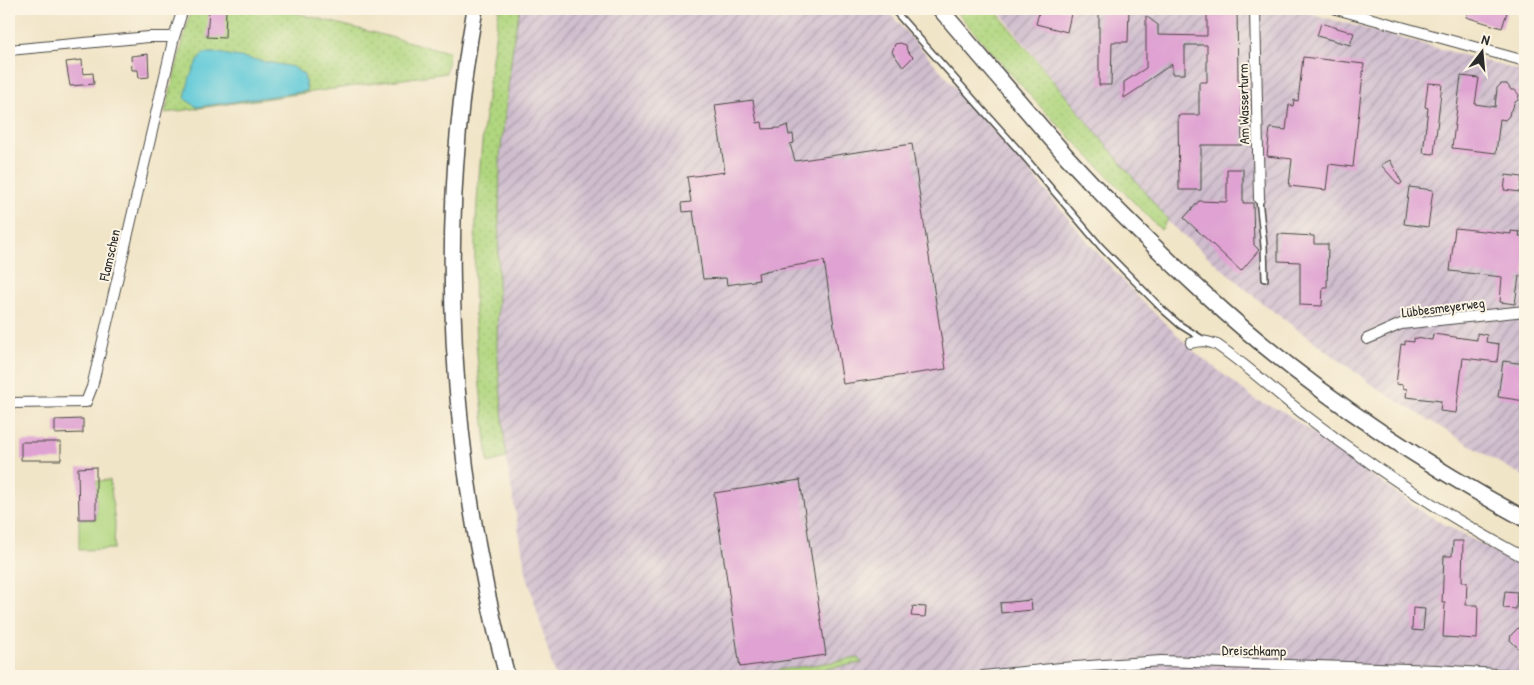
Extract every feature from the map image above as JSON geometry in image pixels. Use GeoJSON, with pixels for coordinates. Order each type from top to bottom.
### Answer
{"type":"FeatureCollection","features":[{"type":"Feature","properties":{"kind":"main road"},"geometry":{"type":"LineString","coordinates":[[475,9],[456,159],[452,250],[454,340],[460,430],[469,494],[487,595],[507,676]]}},
{"type":"Feature","properties":{"kind":"main road"},"geometry":{"type":"LineString","coordinates":[[940,9],[1070,159],[1114,206],[1209,297],[1275,353],[1364,420],[1445,473],[1525,519]]}},
{"type":"Feature","properties":{"kind":"street","name":"Flamschen"},"geometry":{"type":"LineString","coordinates":[[9,404],[86,402],[94,377],[174,37],[183,9]]}},
{"type":"Feature","properties":{"kind":"street","name":"Am Wasserturm"},"geometry":{"type":"LineString","coordinates":[[1255,9],[1259,199]]}},
{"type":"Feature","properties":{"kind":"street"},"geometry":{"type":"LineString","coordinates":[[1336,9],[1525,61]]}},
{"type":"Feature","properties":{"kind":"street"},"geometry":{"type":"LineString","coordinates":[[9,50],[149,37],[174,37]]}},
{"type":"Feature","properties":{"kind":"street","name":"Lübbesmeyerweg"},"geometry":{"type":"LineString","coordinates":[[1367,339],[1401,324],[1525,311]]}},
{"type":"Feature","properties":{"kind":"street"},"geometry":{"type":"LineString","coordinates":[[1190,343],[1198,340],[1206,341],[1227,352],[1312,421],[1421,497],[1477,532],[1525,558]]}},
{"type":"Feature","properties":{"kind":"street","name":"Dreischkamp"},"geometry":{"type":"LineString","coordinates":[[983,676],[1061,668],[1161,662],[1437,670],[1525,676]]}},
{"type":"Feature","properties":{"kind":"lane"},"geometry":{"type":"LineString","coordinates":[[893,9],[1016,147],[1101,247],[1162,309],[1186,329],[1206,341]]}},
{"type":"Feature","properties":{"kind":"lane"},"geometry":{"type":"LineString","coordinates":[[1259,199],[1265,279]]}},
{"type":"Feature","properties":{"kind":"shaded area"},"geometry":{"type":"Polygon","coordinates":[[[520,9],[886,9],[1020,160],[1095,250],[1141,300],[1196,353],[1256,400],[1284,412],[1424,513],[1525,568],[1525,676],[555,676],[526,572],[506,458],[497,348],[500,156],[514,37],[520,9]]]}},
{"type":"Feature","properties":{"kind":"shaded area"},"geometry":{"type":"Polygon","coordinates":[[[997,9],[1294,9],[1525,72],[1525,477],[1381,391],[1262,303],[1162,217],[997,9]]]}},
{"type":"Feature","properties":{"kind":"green space"},"geometry":{"type":"Polygon","coordinates":[[[191,9],[281,9],[449,52],[446,73],[165,113],[191,9]]]}},
{"type":"Feature","properties":{"kind":"green space"},"geometry":{"type":"Polygon","coordinates":[[[499,9],[520,9],[514,37],[500,156],[497,348],[506,458],[488,463],[476,341],[474,284],[480,166],[488,87],[499,9]]]}},
{"type":"Feature","properties":{"kind":"green space"},"geometry":{"type":"Polygon","coordinates":[[[954,9],[994,9],[1168,220],[1161,230],[1034,100],[954,9]]]}},
{"type":"Feature","properties":{"kind":"green space"},"geometry":{"type":"Polygon","coordinates":[[[110,480],[115,524],[114,549],[79,550],[79,519],[96,519],[96,481],[110,480]]]}},
{"type":"Feature","properties":{"kind":"green space"},"geometry":{"type":"Polygon","coordinates":[[[858,658],[862,663],[779,676],[741,676],[858,658]]]}},
{"type":"Feature","properties":{"kind":"water"},"geometry":{"type":"Polygon","coordinates":[[[204,53],[218,53],[293,67],[304,75],[307,91],[197,107],[185,99],[191,74],[196,63],[204,53]]]}},
{"type":"Feature","properties":{"kind":"building"},"geometry":{"type":"Polygon","coordinates":[[[209,9],[226,9],[225,38],[207,37],[209,9]]]}},
{"type":"Feature","properties":{"kind":"building"},"geometry":{"type":"Polygon","coordinates":[[[1040,9],[1072,9],[1067,32],[1036,24],[1040,9]]]}},
{"type":"Feature","properties":{"kind":"building"},"geometry":{"type":"Polygon","coordinates":[[[1099,9],[1129,9],[1128,42],[1112,42],[1111,85],[1099,85],[1099,9]]]}},
{"type":"Feature","properties":{"kind":"building"},"geometry":{"type":"Polygon","coordinates":[[[1207,9],[1237,9],[1238,81],[1241,81],[1242,145],[1201,145],[1201,190],[1179,190],[1178,115],[1199,115],[1199,82],[1207,82],[1207,45],[1185,45],[1185,74],[1172,74],[1172,64],[1124,98],[1124,82],[1146,68],[1146,16],[1158,25],[1158,35],[1207,36],[1207,9]]]}},
{"type":"Feature","properties":{"kind":"building"},"geometry":{"type":"Polygon","coordinates":[[[1469,9],[1508,9],[1502,28],[1466,17],[1469,9]]]}},
{"type":"Feature","properties":{"kind":"building"},"geometry":{"type":"Polygon","coordinates":[[[1321,23],[1354,33],[1350,45],[1317,36],[1321,23]]]}},
{"type":"Feature","properties":{"kind":"building"},"geometry":{"type":"Polygon","coordinates":[[[895,44],[906,45],[907,51],[913,57],[903,67],[892,52],[895,44]]]}},
{"type":"Feature","properties":{"kind":"building"},"geometry":{"type":"Polygon","coordinates":[[[148,54],[149,77],[139,78],[138,70],[132,70],[131,56],[148,54]]]}},
{"type":"Feature","properties":{"kind":"building"},"geometry":{"type":"Polygon","coordinates":[[[1303,57],[1364,64],[1353,167],[1329,164],[1326,190],[1289,186],[1292,159],[1267,156],[1270,128],[1286,130],[1289,105],[1293,106],[1294,100],[1298,101],[1303,57]]]}},
{"type":"Feature","properties":{"kind":"building"},"geometry":{"type":"Polygon","coordinates":[[[82,60],[83,74],[93,73],[94,84],[70,86],[66,62],[82,60]]]}},
{"type":"Feature","properties":{"kind":"building"},"geometry":{"type":"Polygon","coordinates":[[[1461,76],[1479,78],[1475,104],[1495,107],[1497,88],[1501,84],[1507,84],[1511,90],[1515,90],[1519,95],[1509,116],[1505,120],[1500,119],[1496,153],[1452,148],[1461,76]]]}},
{"type":"Feature","properties":{"kind":"building"},"geometry":{"type":"Polygon","coordinates":[[[1428,83],[1442,84],[1434,154],[1423,153],[1428,108],[1425,107],[1428,83]]]}},
{"type":"Feature","properties":{"kind":"building"},"geometry":{"type":"Polygon","coordinates":[[[753,100],[757,123],[762,122],[763,129],[780,128],[787,125],[789,135],[793,134],[794,143],[790,144],[795,161],[912,144],[946,369],[843,384],[824,261],[774,269],[758,273],[759,280],[727,285],[726,278],[703,279],[693,211],[683,212],[682,203],[691,202],[687,177],[725,172],[715,105],[753,100]]]}},
{"type":"Feature","properties":{"kind":"building"},"geometry":{"type":"Polygon","coordinates":[[[1390,160],[1402,183],[1399,185],[1381,165],[1390,160]]]}},
{"type":"Feature","properties":{"kind":"building"},"geometry":{"type":"Polygon","coordinates":[[[1227,169],[1243,169],[1243,203],[1253,203],[1254,245],[1259,250],[1241,271],[1184,218],[1199,201],[1227,202],[1227,169]]]}},
{"type":"Feature","properties":{"kind":"building"},"geometry":{"type":"Polygon","coordinates":[[[1506,175],[1522,177],[1520,192],[1504,190],[1506,175]]]}},
{"type":"Feature","properties":{"kind":"building"},"geometry":{"type":"Polygon","coordinates":[[[1409,187],[1433,190],[1428,227],[1404,224],[1409,187]]]}},
{"type":"Feature","properties":{"kind":"building"},"geometry":{"type":"Polygon","coordinates":[[[1455,228],[1511,234],[1511,231],[1520,232],[1519,236],[1525,236],[1525,277],[1519,276],[1515,304],[1500,302],[1502,277],[1450,271],[1455,228]]]}},
{"type":"Feature","properties":{"kind":"building"},"geometry":{"type":"Polygon","coordinates":[[[1278,234],[1314,236],[1314,244],[1328,244],[1327,287],[1323,287],[1322,306],[1300,305],[1300,262],[1278,261],[1278,234]]]}},
{"type":"Feature","properties":{"kind":"building"},"geometry":{"type":"Polygon","coordinates":[[[1477,333],[1487,335],[1486,342],[1499,344],[1497,362],[1463,358],[1456,413],[1440,411],[1441,401],[1406,397],[1407,389],[1403,388],[1403,385],[1396,384],[1401,344],[1405,345],[1405,341],[1414,342],[1414,338],[1432,340],[1433,334],[1477,340],[1477,333]]]}},
{"type":"Feature","properties":{"kind":"building"},"geometry":{"type":"Polygon","coordinates":[[[1503,361],[1525,364],[1525,401],[1498,397],[1503,361]]]}},
{"type":"Feature","properties":{"kind":"building"},"geometry":{"type":"Polygon","coordinates":[[[83,419],[83,433],[55,434],[55,420],[83,419]]]}},
{"type":"Feature","properties":{"kind":"building"},"geometry":{"type":"Polygon","coordinates":[[[21,442],[61,442],[61,460],[21,460],[21,442]]]}},
{"type":"Feature","properties":{"kind":"building"},"geometry":{"type":"Polygon","coordinates":[[[96,467],[96,519],[79,519],[78,468],[96,467]]]}},
{"type":"Feature","properties":{"kind":"building"},"geometry":{"type":"Polygon","coordinates":[[[800,480],[826,655],[740,667],[714,493],[800,480]]]}},
{"type":"Feature","properties":{"kind":"building"},"geometry":{"type":"Polygon","coordinates":[[[1453,541],[1463,541],[1462,582],[1467,582],[1466,605],[1478,605],[1477,639],[1443,637],[1445,603],[1442,603],[1444,556],[1452,556],[1453,541]]]}},
{"type":"Feature","properties":{"kind":"building"},"geometry":{"type":"Polygon","coordinates":[[[1505,591],[1517,592],[1516,609],[1503,608],[1505,591]]]}},
{"type":"Feature","properties":{"kind":"building"},"geometry":{"type":"Polygon","coordinates":[[[1031,600],[1032,610],[1001,613],[1000,603],[1031,600]]]}},
{"type":"Feature","properties":{"kind":"building"},"geometry":{"type":"Polygon","coordinates":[[[913,606],[926,607],[925,617],[911,616],[913,606]]]}},
{"type":"Feature","properties":{"kind":"building"},"geometry":{"type":"Polygon","coordinates":[[[1413,608],[1425,609],[1423,631],[1412,630],[1413,608]]]}},
{"type":"Feature","properties":{"kind":"building"},"geometry":{"type":"Polygon","coordinates":[[[1520,626],[1525,631],[1525,643],[1519,649],[1510,640],[1511,635],[1520,626]]]}}]}
